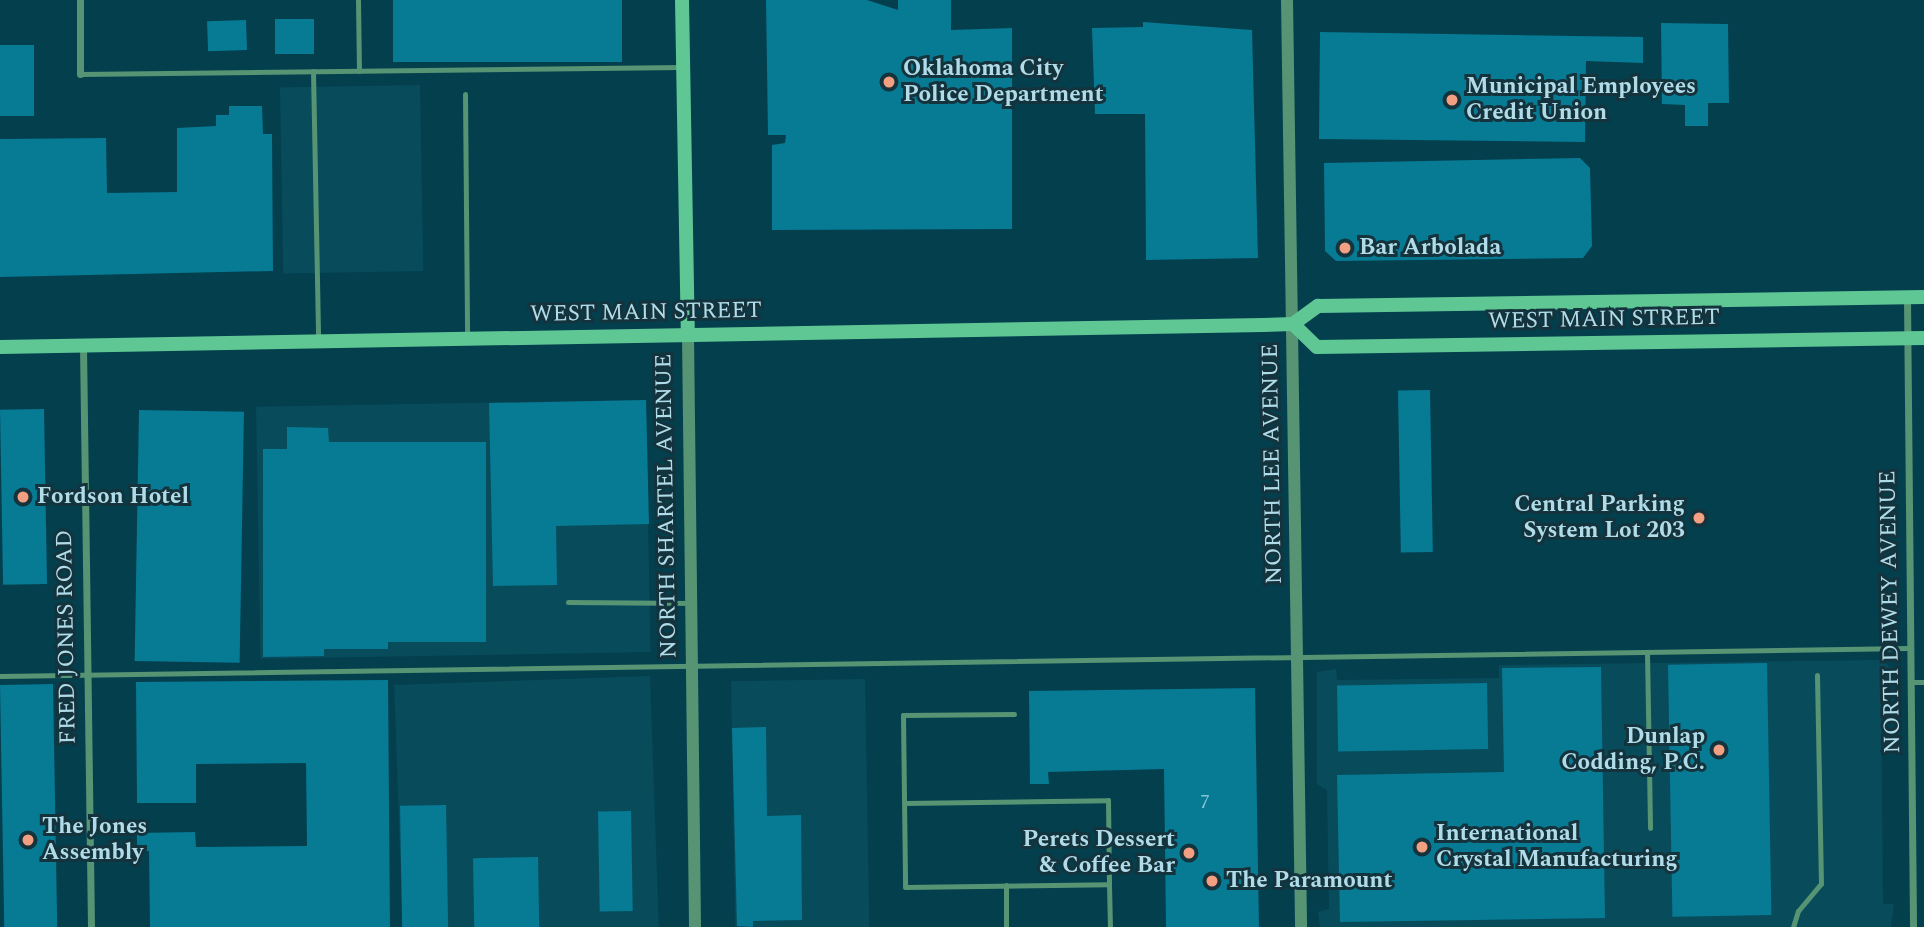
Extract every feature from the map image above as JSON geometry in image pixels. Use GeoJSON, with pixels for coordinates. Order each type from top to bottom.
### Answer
{"type":"FeatureCollection","features":[{"type":"Feature","properties":{"kind":"main road","name":"NORTH SHARTEL AVENUE"},"geometry":{"type":"LineString","coordinates":[[682,0],[688,335]]}},
{"type":"Feature","properties":{"kind":"main road","name":"WEST MAIN STREET"},"geometry":{"type":"LineString","coordinates":[[0,347],[1293,324],[1318,306],[1924,298]]}},
{"type":"Feature","properties":{"kind":"main road","name":"WEST MAIN STREET"},"geometry":{"type":"LineString","coordinates":[[1293,324],[1317,346],[1924,338]]}},
{"type":"Feature","properties":{"kind":"street"},"geometry":{"type":"LineString","coordinates":[[80,0],[80,74]]}},
{"type":"Feature","properties":{"kind":"street","name":"NORTH LEE AVENUE"},"geometry":{"type":"LineString","coordinates":[[1287,0],[1301,927]]}},
{"type":"Feature","properties":{"kind":"street","name":"NORTH DEWEY AVENUE"},"geometry":{"type":"LineString","coordinates":[[1908,298],[1913,927]]}},
{"type":"Feature","properties":{"kind":"street","name":"NORTH SHARTEL AVENUE"},"geometry":{"type":"LineString","coordinates":[[688,335],[695,927]]}},
{"type":"Feature","properties":{"kind":"street","name":"FRED JONES ROAD"},"geometry":{"type":"LineString","coordinates":[[83,346],[91,927]]}},
{"type":"Feature","properties":{"kind":"lane"},"geometry":{"type":"LineString","coordinates":[[358,0],[359,71]]}},
{"type":"Feature","properties":{"kind":"lane"},"geometry":{"type":"LineString","coordinates":[[80,74],[682,67]]}},
{"type":"Feature","properties":{"kind":"lane"},"geometry":{"type":"LineString","coordinates":[[313,71],[318,342]]}},
{"type":"Feature","properties":{"kind":"lane"},"geometry":{"type":"LineString","coordinates":[[465,94],[467,339]]}},
{"type":"Feature","properties":{"kind":"lane"},"geometry":{"type":"LineString","coordinates":[[568,602],[691,603]]}},
{"type":"Feature","properties":{"kind":"lane"},"geometry":{"type":"LineString","coordinates":[[0,676],[692,668],[1910,648]]}},
{"type":"Feature","properties":{"kind":"lane"},"geometry":{"type":"LineString","coordinates":[[1647,653],[1650,828]]}},
{"type":"Feature","properties":{"kind":"lane"},"geometry":{"type":"LineString","coordinates":[[1793,927],[1798,911],[1821,884],[1817,675]]}},
{"type":"Feature","properties":{"kind":"lane"},"geometry":{"type":"LineString","coordinates":[[1910,682],[1924,682]]}},
{"type":"Feature","properties":{"kind":"lane"},"geometry":{"type":"LineString","coordinates":[[1014,714],[903,715],[905,887],[1109,884]]}},
{"type":"Feature","properties":{"kind":"lane"},"geometry":{"type":"LineString","coordinates":[[904,803],[1108,800],[1110,927]]}},
{"type":"Feature","properties":{"kind":"lane"},"geometry":{"type":"LineString","coordinates":[[1006,886],[1006,927]]}},
{"type":"Feature","properties":{"kind":"shaded area"},"geometry":{"type":"Polygon","coordinates":[[[420,85],[423,271],[283,273],[280,87],[420,85]]]}},
{"type":"Feature","properties":{"kind":"shaded area"},"geometry":{"type":"Polygon","coordinates":[[[646,400],[650,652],[260,659],[256,407],[646,400]]]}},
{"type":"Feature","properties":{"kind":"shaded area"},"geometry":{"type":"Polygon","coordinates":[[[1883,660],[1891,669],[1891,678],[1881,682],[1883,904],[1894,904],[1891,927],[1320,927],[1318,912],[1329,909],[1327,790],[1317,784],[1317,672],[1336,669],[1337,680],[1499,678],[1499,665],[1883,660]]]}},
{"type":"Feature","properties":{"kind":"shaded area"},"geometry":{"type":"Polygon","coordinates":[[[650,676],[659,927],[403,927],[394,685],[650,676]]]}},
{"type":"Feature","properties":{"kind":"shaded area"},"geometry":{"type":"Polygon","coordinates":[[[865,679],[869,927],[735,927],[731,681],[865,679]]]}},
{"type":"Feature","properties":{"kind":"building"},"geometry":{"type":"Polygon","coordinates":[[[393,0],[622,0],[622,62],[393,62],[393,0]]]}},
{"type":"Feature","properties":{"kind":"building","name":"Oklahoma City Police Department"},"geometry":{"type":"Polygon","coordinates":[[[766,0],[867,0],[898,10],[898,0],[951,0],[951,30],[1012,28],[1012,229],[772,230],[772,145],[785,143],[786,135],[768,135],[766,0]]]}},
{"type":"Feature","properties":{"kind":"building"},"geometry":{"type":"Polygon","coordinates":[[[275,19],[314,19],[314,54],[275,54],[275,19]]]}},
{"type":"Feature","properties":{"kind":"building"},"geometry":{"type":"Polygon","coordinates":[[[246,20],[247,50],[208,51],[207,21],[246,20]]]}},
{"type":"Feature","properties":{"kind":"building"},"geometry":{"type":"Polygon","coordinates":[[[1143,22],[1252,30],[1258,258],[1146,260],[1145,114],[1095,114],[1092,28],[1143,27],[1143,22]]]}},
{"type":"Feature","properties":{"kind":"building"},"geometry":{"type":"Polygon","coordinates":[[[1661,23],[1728,24],[1729,103],[1708,103],[1708,126],[1685,126],[1685,105],[1662,104],[1661,23]]]}},
{"type":"Feature","properties":{"kind":"building","name":"Municipal Employees Credit Union"},"geometry":{"type":"Polygon","coordinates":[[[1320,32],[1643,37],[1643,63],[1586,61],[1585,142],[1319,139],[1320,32]]]}},
{"type":"Feature","properties":{"kind":"building"},"geometry":{"type":"Polygon","coordinates":[[[0,45],[34,45],[34,116],[0,116],[0,45]]]}},
{"type":"Feature","properties":{"kind":"building"},"geometry":{"type":"Polygon","coordinates":[[[229,106],[262,106],[263,134],[272,134],[273,271],[0,277],[0,139],[106,138],[107,193],[177,192],[177,128],[216,126],[216,115],[229,115],[229,106]]]}},
{"type":"Feature","properties":{"kind":"building"},"geometry":{"type":"Polygon","coordinates":[[[1580,158],[1590,168],[1592,246],[1583,258],[1336,261],[1325,251],[1324,163],[1580,158]]]}},
{"type":"Feature","properties":{"kind":"building"},"geometry":{"type":"Polygon","coordinates":[[[1430,390],[1433,552],[1401,553],[1398,391],[1430,390]]]}},
{"type":"Feature","properties":{"kind":"building"},"geometry":{"type":"Polygon","coordinates":[[[646,400],[649,524],[556,526],[557,585],[493,586],[489,403],[646,400]]]}},
{"type":"Feature","properties":{"kind":"building","name":"Fordson Hotel"},"geometry":{"type":"Polygon","coordinates":[[[44,409],[47,584],[3,585],[0,410],[44,409]]]}},
{"type":"Feature","properties":{"kind":"building"},"geometry":{"type":"Polygon","coordinates":[[[139,410],[244,412],[240,663],[135,661],[139,410]]]}},
{"type":"Feature","properties":{"kind":"building"},"geometry":{"type":"Polygon","coordinates":[[[287,427],[328,428],[329,442],[486,442],[486,642],[388,642],[388,649],[324,649],[324,656],[263,657],[263,449],[287,449],[287,427]]]}},
{"type":"Feature","properties":{"kind":"building","name":"Dunlap Codding, P.C."},"geometry":{"type":"Polygon","coordinates":[[[1767,663],[1771,915],[1672,917],[1668,665],[1767,663]]]}},
{"type":"Feature","properties":{"kind":"building"},"geometry":{"type":"Polygon","coordinates":[[[1601,667],[1605,918],[1340,922],[1337,775],[1504,772],[1502,668],[1601,667]]]}},
{"type":"Feature","properties":{"kind":"building"},"geometry":{"type":"Polygon","coordinates":[[[388,680],[390,927],[150,927],[149,851],[137,851],[137,833],[195,832],[196,847],[307,846],[306,763],[196,764],[196,803],[137,803],[136,682],[388,680]]]}},
{"type":"Feature","properties":{"kind":"building"},"geometry":{"type":"Polygon","coordinates":[[[1487,683],[1488,749],[1338,752],[1337,686],[1487,683]]]}},
{"type":"Feature","properties":{"kind":"building","name":"The Jones Assembly"},"geometry":{"type":"Polygon","coordinates":[[[53,684],[57,927],[4,927],[0,685],[53,684]]]}},
{"type":"Feature","properties":{"kind":"building"},"geometry":{"type":"Polygon","coordinates":[[[1255,688],[1259,927],[1166,927],[1164,769],[1048,772],[1049,784],[1030,784],[1029,691],[1255,688]]]}},
{"type":"Feature","properties":{"kind":"building"},"geometry":{"type":"Polygon","coordinates":[[[766,727],[767,816],[801,815],[802,920],[753,921],[753,927],[737,926],[732,728],[766,727]]]}},
{"type":"Feature","properties":{"kind":"building"},"geometry":{"type":"Polygon","coordinates":[[[446,805],[448,927],[402,927],[400,806],[446,805]]]}},
{"type":"Feature","properties":{"kind":"building"},"geometry":{"type":"Polygon","coordinates":[[[631,811],[633,911],[600,912],[598,812],[631,811]]]}},
{"type":"Feature","properties":{"kind":"building"},"geometry":{"type":"Polygon","coordinates":[[[538,857],[539,927],[474,927],[473,858],[538,857]]]}},
{"type":"Feature","properties":{"kind":"place","name":"Oklahoma City Police Department"},"geometry":{"type":"Point","coordinates":[889,82]}},
{"type":"Feature","properties":{"kind":"place","name":"Municipal Employees Credit Union"},"geometry":{"type":"Point","coordinates":[1452,100]}},
{"type":"Feature","properties":{"kind":"place","name":"Bar Arbolada"},"geometry":{"type":"Point","coordinates":[1345,248]}},
{"type":"Feature","properties":{"kind":"place","name":"Fordson Hotel"},"geometry":{"type":"Point","coordinates":[23,497]}},
{"type":"Feature","properties":{"kind":"place","name":"Central Parking System Lot 203"},"geometry":{"type":"Point","coordinates":[1699,518]}},
{"type":"Feature","properties":{"kind":"place","name":"Dunlap Codding, P.C."},"geometry":{"type":"Point","coordinates":[1719,750]}},
{"type":"Feature","properties":{"kind":"place","name":"The Jones Assembly"},"geometry":{"type":"Point","coordinates":[28,840]}},
{"type":"Feature","properties":{"kind":"place","name":"International Crystal Manufacturing"},"geometry":{"type":"Point","coordinates":[1422,847]}},
{"type":"Feature","properties":{"kind":"place","name":"Perets Dessert & Coffee Bar"},"geometry":{"type":"Point","coordinates":[1189,853]}},
{"type":"Feature","properties":{"kind":"place","name":"The Paramount"},"geometry":{"type":"Point","coordinates":[1212,881]}}]}
